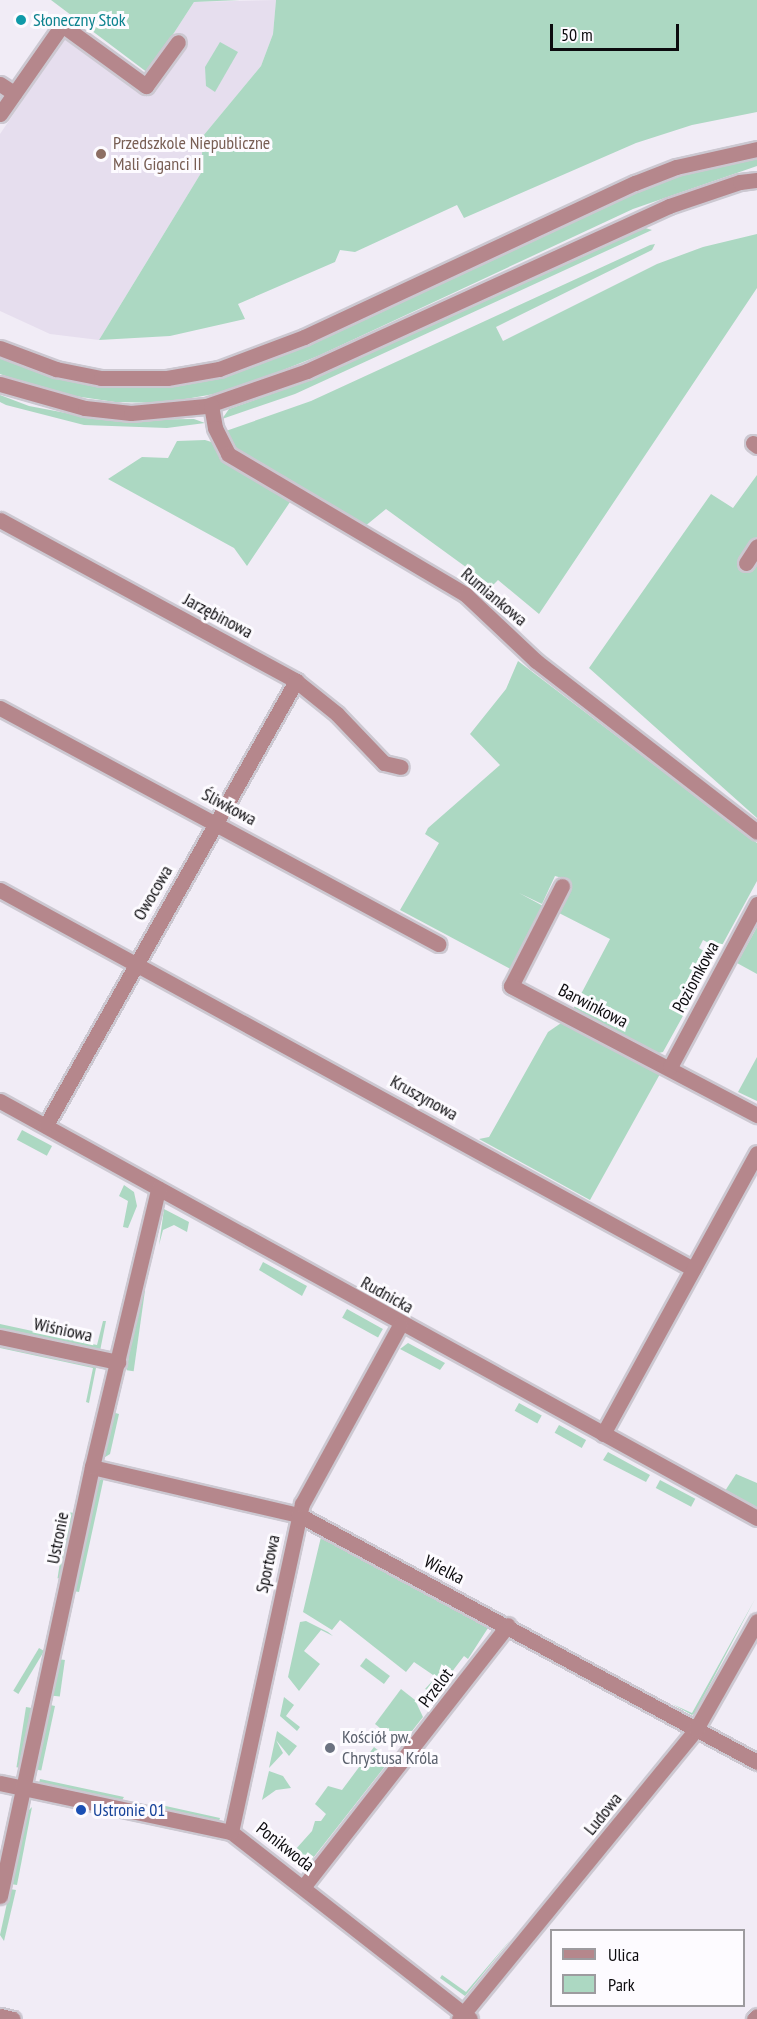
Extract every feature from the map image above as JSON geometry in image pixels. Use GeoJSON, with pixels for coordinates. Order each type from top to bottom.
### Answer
{"type":"FeatureCollection","features":[{"type":"Feature","properties":{"kind":"street"},"geometry":{"type":"LineString","coordinates":[[0,114],[62,25],[146,86],[178,42]]}},
{"type":"Feature","properties":{"kind":"street"},"geometry":{"type":"LineString","coordinates":[[0,84],[14,93]]}},
{"type":"Feature","properties":{"kind":"street"},"geometry":{"type":"LineString","coordinates":[[0,348],[57,369],[101,378],[167,378],[219,369],[304,337],[676,166],[757,149]]}},
{"type":"Feature","properties":{"kind":"street"},"geometry":{"type":"LineString","coordinates":[[0,384],[45,400],[120,411],[162,412],[211,405],[307,371],[669,206],[740,182],[757,180]]}},
{"type":"Feature","properties":{"kind":"street","name":"Rumiankowa"},"geometry":{"type":"LineString","coordinates":[[211,405],[215,428],[228,454],[466,595],[536,661],[757,832]]}},
{"type":"Feature","properties":{"kind":"street","name":"Jarzębinowa"},"geometry":{"type":"LineString","coordinates":[[0,520],[296,681],[337,714],[384,763],[401,767]]}},
{"type":"Feature","properties":{"kind":"street"},"geometry":{"type":"LineString","coordinates":[[746,563],[757,546]]}},
{"type":"Feature","properties":{"kind":"street","name":"Owocowa"},"geometry":{"type":"LineString","coordinates":[[46,1125],[135,963],[296,681]]}},
{"type":"Feature","properties":{"kind":"street","name":"Śliwkowa"},"geometry":{"type":"LineString","coordinates":[[0,708],[217,822],[438,944]]}},
{"type":"Feature","properties":{"kind":"street","name":"Barwinkowa"},"geometry":{"type":"LineString","coordinates":[[562,886],[511,986],[757,1114]]}},
{"type":"Feature","properties":{"kind":"street"},"geometry":{"type":"LineString","coordinates":[[0,891],[135,963]]}},
{"type":"Feature","properties":{"kind":"street","name":"Poziomkowa"},"geometry":{"type":"LineString","coordinates":[[670,1067],[757,904]]}},
{"type":"Feature","properties":{"kind":"street","name":"Kruszynowa"},"geometry":{"type":"LineString","coordinates":[[135,963],[693,1269]]}},
{"type":"Feature","properties":{"kind":"street","name":"Rudnicka"},"geometry":{"type":"LineString","coordinates":[[0,1101],[400,1325],[757,1518]]}},
{"type":"Feature","properties":{"kind":"street"},"geometry":{"type":"LineString","coordinates":[[603,1434],[757,1153]]}},
{"type":"Feature","properties":{"kind":"street","name":"Ustronie"},"geometry":{"type":"LineString","coordinates":[[0,1896],[92,1467],[158,1189]]}},
{"type":"Feature","properties":{"kind":"street","name":"Sportowa"},"geometry":{"type":"LineString","coordinates":[[231,1832],[298,1515],[308,1490],[400,1325]]}},
{"type":"Feature","properties":{"kind":"street","name":"Wiśniowa"},"geometry":{"type":"LineString","coordinates":[[0,1337],[118,1362]]}},
{"type":"Feature","properties":{"kind":"street","name":"Wielka"},"geometry":{"type":"LineString","coordinates":[[92,1467],[298,1515],[508,1625],[757,1762]]}},
{"type":"Feature","properties":{"kind":"street","name":"Ludowa"},"geometry":{"type":"LineString","coordinates":[[464,2017],[696,1729],[757,1621]]}},
{"type":"Feature","properties":{"kind":"street","name":"Przelot"},"geometry":{"type":"LineString","coordinates":[[304,1886],[508,1625]]}},
{"type":"Feature","properties":{"kind":"street","name":"Ponikwoda"},"geometry":{"type":"LineString","coordinates":[[0,1783],[184,1819],[231,1832],[304,1886],[464,2017]]}},
{"type":"Feature","properties":{"kind":"street"},"geometry":{"type":"LineString","coordinates":[[0,2016],[14,2019]]}},
{"type":"Feature","properties":{"kind":"shaded area","name":"Przedszkole Niepubliczne Mali Giganci II"},"geometry":{"type":"Polygon","coordinates":[[[276,0],[273,34],[261,66],[203,136],[201,173],[99,340],[50,334],[0,311],[0,134],[67,35],[135,85],[148,73],[194,2],[276,0]]]}},
{"type":"Feature","properties":{"kind":"green space"},"geometry":{"type":"Polygon","coordinates":[[[51,0],[240,0],[194,2],[148,73],[51,0]]]}},
{"type":"Feature","properties":{"kind":"green space"},"geometry":{"type":"Polygon","coordinates":[[[276,0],[757,0],[757,112],[692,125],[636,143],[464,218],[457,205],[355,252],[340,250],[335,262],[238,304],[245,319],[170,336],[99,340],[201,173],[203,136],[261,66],[273,34],[276,0]]]}},
{"type":"Feature","properties":{"kind":"green space"},"geometry":{"type":"Polygon","coordinates":[[[220,42],[238,52],[215,92],[206,86],[205,67],[220,42]]]}},
{"type":"Feature","properties":{"kind":"green space"},"geometry":{"type":"Polygon","coordinates":[[[757,159],[757,166],[633,209],[318,356],[231,391],[163,403],[115,402],[54,393],[0,374],[0,358],[52,378],[114,387],[171,386],[226,376],[305,346],[647,188],[697,170],[757,159]]]}},
{"type":"Feature","properties":{"kind":"green space"},"geometry":{"type":"Polygon","coordinates":[[[642,227],[652,230],[295,394],[222,419],[229,409],[316,378],[642,227]]]}},
{"type":"Feature","properties":{"kind":"green space"},"geometry":{"type":"Polygon","coordinates":[[[757,234],[757,288],[539,614],[498,580],[492,586],[386,509],[353,536],[290,502],[247,566],[234,548],[108,479],[142,457],[168,458],[177,441],[205,440],[231,448],[223,432],[311,401],[650,245],[655,244],[652,250],[496,327],[503,341],[657,264],[703,247],[757,234]]]}},
{"type":"Feature","properties":{"kind":"green space"},"geometry":{"type":"Polygon","coordinates":[[[0,395],[29,406],[103,420],[194,419],[205,423],[167,428],[84,425],[6,405],[0,402],[0,395]]]}},
{"type":"Feature","properties":{"kind":"green space"},"geometry":{"type":"Polygon","coordinates":[[[757,475],[757,818],[589,668],[711,494],[733,508],[757,475]]]}},
{"type":"Feature","properties":{"kind":"green space"},"geometry":{"type":"Polygon","coordinates":[[[518,661],[757,843],[757,881],[720,949],[703,940],[699,948],[715,958],[663,1052],[650,1055],[571,1013],[610,939],[559,913],[572,884],[562,878],[555,876],[542,904],[519,893],[545,907],[514,971],[400,910],[439,843],[425,834],[428,828],[500,765],[470,734],[506,689],[518,661]]]}},
{"type":"Feature","properties":{"kind":"green space"},"geometry":{"type":"Polygon","coordinates":[[[757,927],[757,974],[737,963],[757,927]]]}},
{"type":"Feature","properties":{"kind":"green space"},"geometry":{"type":"Polygon","coordinates":[[[564,1021],[660,1074],[590,1200],[479,1139],[489,1137],[548,1032],[564,1021]]]}},
{"type":"Feature","properties":{"kind":"green space"},"geometry":{"type":"Polygon","coordinates":[[[757,1057],[757,1101],[738,1092],[757,1057]]]}},
{"type":"Feature","properties":{"kind":"green space"},"geometry":{"type":"Polygon","coordinates":[[[22,1130],[52,1146],[47,1156],[17,1140],[22,1130]]]}},
{"type":"Feature","properties":{"kind":"green space"},"geometry":{"type":"Polygon","coordinates":[[[124,1185],[134,1192],[137,1206],[128,1228],[123,1227],[128,1201],[119,1196],[124,1185]]]}},
{"type":"Feature","properties":{"kind":"green space"},"geometry":{"type":"Polygon","coordinates":[[[164,1209],[189,1222],[187,1232],[174,1225],[163,1230],[159,1245],[164,1209]]]}},
{"type":"Feature","properties":{"kind":"green space"},"geometry":{"type":"Polygon","coordinates":[[[263,1262],[307,1286],[302,1296],[259,1270],[263,1262]]]}},
{"type":"Feature","properties":{"kind":"green space"},"geometry":{"type":"Polygon","coordinates":[[[138,1290],[145,1291],[134,1371],[127,1370],[138,1290]]]}},
{"type":"Feature","properties":{"kind":"green space"},"geometry":{"type":"Polygon","coordinates":[[[347,1309],[383,1329],[378,1338],[342,1318],[347,1309]]]}},
{"type":"Feature","properties":{"kind":"green space"},"geometry":{"type":"Polygon","coordinates":[[[103,1321],[106,1321],[100,1351],[0,1331],[0,1324],[97,1345],[103,1321]]]}},
{"type":"Feature","properties":{"kind":"green space"},"geometry":{"type":"Polygon","coordinates":[[[0,1342],[97,1363],[89,1403],[86,1402],[93,1368],[0,1348],[0,1342]]]}},
{"type":"Feature","properties":{"kind":"green space"},"geometry":{"type":"Polygon","coordinates":[[[408,1343],[445,1363],[440,1370],[400,1349],[408,1343]]]}},
{"type":"Feature","properties":{"kind":"green space"},"geometry":{"type":"Polygon","coordinates":[[[519,1403],[542,1416],[537,1423],[515,1411],[519,1403]]]}},
{"type":"Feature","properties":{"kind":"green space"},"geometry":{"type":"Polygon","coordinates":[[[112,1412],[119,1414],[110,1454],[102,1459],[112,1412]]]}},
{"type":"Feature","properties":{"kind":"green space"},"geometry":{"type":"Polygon","coordinates":[[[559,1425],[586,1440],[582,1448],[555,1433],[559,1425]]]}},
{"type":"Feature","properties":{"kind":"green space"},"geometry":{"type":"Polygon","coordinates":[[[608,1452],[650,1475],[646,1482],[603,1460],[608,1452]]]}},
{"type":"Feature","properties":{"kind":"green space"},"geometry":{"type":"Polygon","coordinates":[[[736,1474],[757,1483],[757,1509],[725,1491],[736,1474]]]}},
{"type":"Feature","properties":{"kind":"green space"},"geometry":{"type":"Polygon","coordinates":[[[104,1477],[79,1592],[73,1591],[97,1482],[104,1477]]]}},
{"type":"Feature","properties":{"kind":"green space"},"geometry":{"type":"Polygon","coordinates":[[[660,1480],[695,1499],[691,1507],[656,1488],[660,1480]]]}},
{"type":"Feature","properties":{"kind":"green space"},"geometry":{"type":"Polygon","coordinates":[[[68,1512],[74,1513],[63,1579],[58,1578],[68,1512]]]}},
{"type":"Feature","properties":{"kind":"green space"},"geometry":{"type":"Polygon","coordinates":[[[321,1537],[488,1628],[468,1659],[464,1656],[445,1681],[448,1685],[440,1695],[425,1689],[436,1677],[414,1662],[406,1672],[340,1620],[332,1630],[303,1612],[321,1537]]]}},
{"type":"Feature","properties":{"kind":"green space"},"geometry":{"type":"Polygon","coordinates":[[[755,1599],[695,1713],[692,1715],[672,1704],[692,1713],[755,1599]]]}},
{"type":"Feature","properties":{"kind":"green space"},"geometry":{"type":"Polygon","coordinates":[[[306,1621],[333,1636],[321,1630],[304,1651],[320,1664],[299,1691],[288,1677],[300,1622],[306,1621]]]}},
{"type":"Feature","properties":{"kind":"green space"},"geometry":{"type":"Polygon","coordinates":[[[39,1648],[44,1651],[18,1694],[13,1691],[39,1648]]]}},
{"type":"Feature","properties":{"kind":"green space"},"geometry":{"type":"Polygon","coordinates":[[[366,1658],[390,1676],[384,1684],[360,1666],[366,1658]]]}},
{"type":"Feature","properties":{"kind":"green space"},"geometry":{"type":"Polygon","coordinates":[[[58,1659],[65,1660],[60,1697],[53,1696],[58,1659]]]}},
{"type":"Feature","properties":{"kind":"green space"},"geometry":{"type":"Polygon","coordinates":[[[401,1689],[415,1700],[423,1717],[401,1745],[375,1724],[401,1689]]]}},
{"type":"Feature","properties":{"kind":"green space"},"geometry":{"type":"Polygon","coordinates":[[[284,1697],[294,1705],[286,1716],[300,1727],[297,1731],[280,1716],[284,1697]]]}},
{"type":"Feature","properties":{"kind":"green space"},"geometry":{"type":"Polygon","coordinates":[[[49,1705],[55,1706],[41,1771],[35,1769],[49,1705]]]}},
{"type":"Feature","properties":{"kind":"green space"},"geometry":{"type":"Polygon","coordinates":[[[26,1707],[32,1708],[22,1768],[16,1767],[26,1707]]]}},
{"type":"Feature","properties":{"kind":"green space"},"geometry":{"type":"Polygon","coordinates":[[[277,1731],[297,1746],[289,1756],[276,1740],[283,1753],[269,1768],[277,1731]]]}},
{"type":"Feature","properties":{"kind":"green space"},"geometry":{"type":"Polygon","coordinates":[[[374,1747],[390,1760],[306,1867],[294,1859],[295,1850],[312,1831],[315,1821],[321,1821],[326,1814],[315,1804],[328,1786],[342,1790],[374,1747]]]}},
{"type":"Feature","properties":{"kind":"green space"},"geometry":{"type":"Polygon","coordinates":[[[269,1771],[283,1776],[291,1788],[276,1790],[262,1800],[269,1771]]]}},
{"type":"Feature","properties":{"kind":"green space"},"geometry":{"type":"Polygon","coordinates":[[[40,1779],[124,1797],[122,1800],[39,1783],[40,1779]]]}},
{"type":"Feature","properties":{"kind":"green space"},"geometry":{"type":"Polygon","coordinates":[[[152,1803],[220,1818],[219,1821],[153,1807],[152,1803]]]}},
{"type":"Feature","properties":{"kind":"green space"},"geometry":{"type":"Polygon","coordinates":[[[32,1807],[17,1885],[11,1884],[26,1813],[32,1807]]]}},
{"type":"Feature","properties":{"kind":"green space"},"geometry":{"type":"Polygon","coordinates":[[[10,1889],[16,1890],[4,1941],[0,1935],[10,1889]]]}},
{"type":"Feature","properties":{"kind":"green space"},"geometry":{"type":"Polygon","coordinates":[[[512,1938],[465,1996],[440,1978],[442,1975],[466,1992],[512,1938]]]}},
{"type":"Feature","properties":{"kind":"place","name":"Słoneczny Stok"},"geometry":{"type":"Point","coordinates":[21,20]}},
{"type":"Feature","properties":{"kind":"place","name":"Przedszkole Niepubliczne Mali Giganci II"},"geometry":{"type":"Point","coordinates":[101,154]}},
{"type":"Feature","properties":{"kind":"place","name":"Kościół pw. Chrystusa Króla"},"geometry":{"type":"Point","coordinates":[330,1748]}},
{"type":"Feature","properties":{"kind":"place","name":"Ustronie 01"},"geometry":{"type":"Point","coordinates":[81,1810]}}]}
